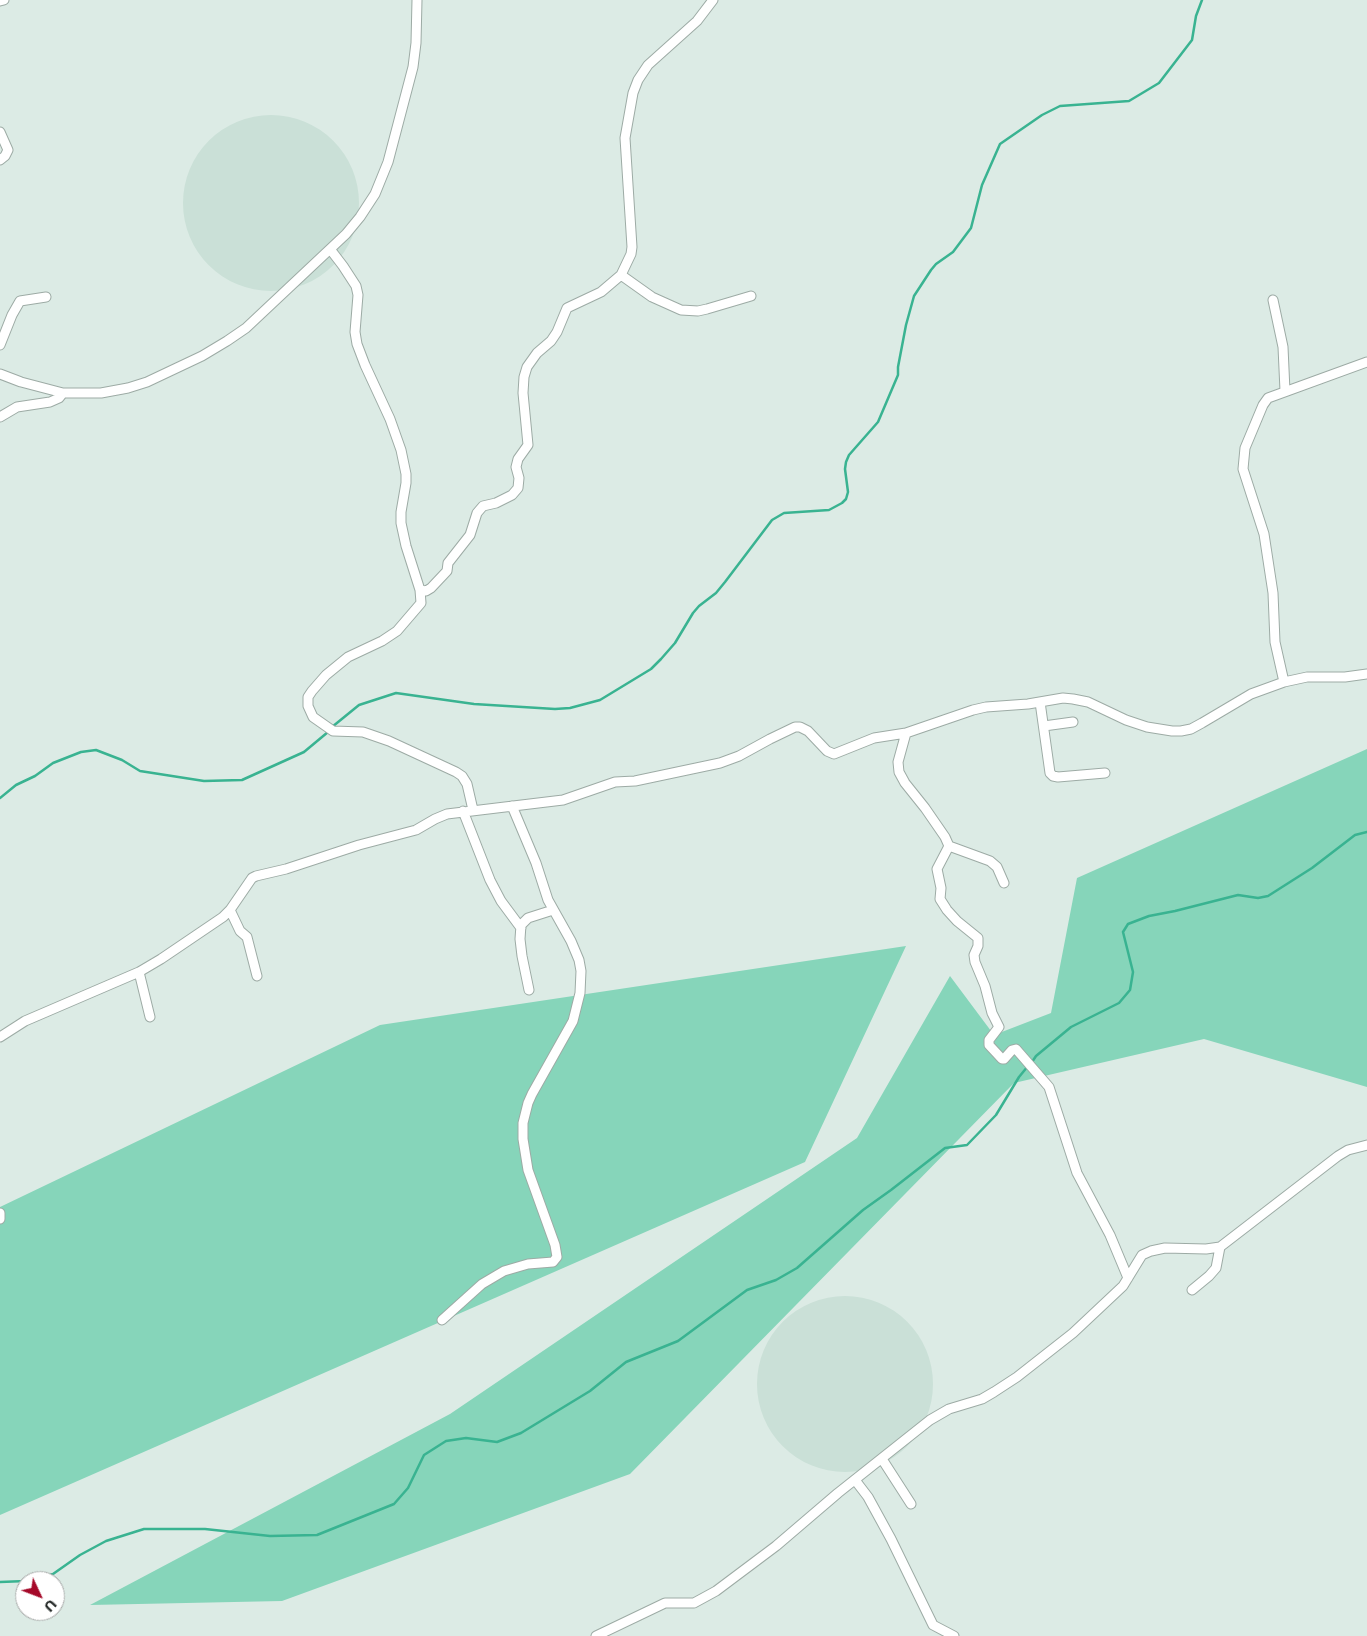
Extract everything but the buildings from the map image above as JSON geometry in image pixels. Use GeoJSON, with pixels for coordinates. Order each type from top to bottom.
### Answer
{"type":"FeatureCollection","features":[{"type":"Feature","properties":{"kind":"street"},"geometry":{"type":"LineString","coordinates":[[0,2],[4,0]]}},
{"type":"Feature","properties":{"kind":"street"},"geometry":{"type":"LineString","coordinates":[[0,374],[21,382],[63,392],[101,393],[128,388],[148,382],[202,356],[227,342],[246,328],[346,234],[365,210],[379,185],[396,135],[413,67],[416,43],[417,0]]}},
{"type":"Feature","properties":{"kind":"street"},"geometry":{"type":"LineString","coordinates":[[420,590],[426,591],[431,588],[447,571],[448,563],[470,535],[475,517],[480,509],[483,506],[504,499],[518,488],[519,482],[516,467],[518,460],[528,445],[523,393],[525,373],[530,362],[558,332],[566,308],[601,292],[621,275],[631,254],[625,138],[633,93],[638,80],[648,66],[697,21],[713,0]]}},
{"type":"Feature","properties":{"kind":"street"},"geometry":{"type":"LineString","coordinates":[[0,132],[8,150],[0,160]]}},
{"type":"Feature","properties":{"kind":"street"},"geometry":{"type":"LineString","coordinates":[[330,249],[356,286],[358,295],[355,332],[357,344],[364,365],[394,429],[401,450],[406,484],[401,523],[422,602],[397,631],[338,664],[312,690],[307,700],[313,717],[330,729],[363,732],[456,772],[462,776],[467,784],[473,810]]}},
{"type":"Feature","properties":{"kind":"street"},"geometry":{"type":"LineString","coordinates":[[621,275],[652,297],[681,310],[698,311],[751,296]]}},
{"type":"Feature","properties":{"kind":"street"},"geometry":{"type":"LineString","coordinates":[[0,346],[12,314],[20,301],[46,297]]}},
{"type":"Feature","properties":{"kind":"street"},"geometry":{"type":"LineString","coordinates":[[1273,300],[1283,347],[1285,391]]}},
{"type":"Feature","properties":{"kind":"street"},"geometry":{"type":"LineString","coordinates":[[1284,682],[1275,642],[1273,593],[1264,534],[1244,477],[1243,462],[1245,448],[1265,400],[1272,395],[1367,362]]}},
{"type":"Feature","properties":{"kind":"street"},"geometry":{"type":"LineString","coordinates":[[0,417],[17,407],[50,402],[59,398],[63,392]]}},
{"type":"Feature","properties":{"kind":"street"},"geometry":{"type":"LineString","coordinates":[[0,1038],[13,1027],[30,1018],[139,972],[187,943],[230,910],[252,878],[359,845],[408,833],[441,816],[463,811],[563,800],[615,782],[635,781],[720,763],[739,756],[770,738],[795,727],[808,730],[827,752],[834,754],[874,738],[906,733],[973,710],[1073,698],[1088,702],[1134,723],[1162,730],[1180,731],[1191,729],[1251,694],[1284,682],[1307,677],[1345,677],[1367,674]]}},
{"type":"Feature","properties":{"kind":"street"},"geometry":{"type":"LineString","coordinates":[[1040,702],[1050,773],[1058,777],[1105,773]]}},
{"type":"Feature","properties":{"kind":"street"},"geometry":{"type":"LineString","coordinates":[[1044,726],[1073,722]]}},
{"type":"Feature","properties":{"kind":"street"},"geometry":{"type":"LineString","coordinates":[[906,733],[898,762],[899,772],[905,784],[935,822],[949,846],[990,861],[997,867],[1004,882]]}},
{"type":"Feature","properties":{"kind":"street"},"geometry":{"type":"LineString","coordinates":[[442,1320],[482,1284],[504,1271],[528,1264],[553,1262],[557,1257],[555,1245],[528,1170],[523,1139],[523,1123],[528,1103],[573,1021],[581,982],[579,960],[553,910],[512,806]]}},
{"type":"Feature","properties":{"kind":"street"},"geometry":{"type":"LineString","coordinates":[[463,811],[490,880],[501,901],[520,928]]}},
{"type":"Feature","properties":{"kind":"street"},"geometry":{"type":"LineString","coordinates":[[949,846],[937,869],[942,888],[940,899],[957,921],[978,938],[978,946],[974,955],[975,962],[985,986],[992,1013],[999,1027],[989,1040],[989,1045],[1002,1059],[1012,1050],[1016,1049],[1049,1087],[1077,1172],[1110,1235],[1128,1278]]}},
{"type":"Feature","properties":{"kind":"street"},"geometry":{"type":"LineString","coordinates":[[230,910],[240,931],[247,937],[257,976]]}},
{"type":"Feature","properties":{"kind":"street"},"geometry":{"type":"LineString","coordinates":[[529,990],[522,956],[520,928],[528,918],[553,910]]}},
{"type":"Feature","properties":{"kind":"street"},"geometry":{"type":"LineString","coordinates":[[139,972],[150,1017]]}},
{"type":"Feature","properties":{"kind":"street"},"geometry":{"type":"LineString","coordinates":[[596,1636],[665,1603],[689,1604],[705,1598],[776,1546],[930,1420],[949,1409],[982,1398],[1017,1377],[1073,1333],[1114,1294],[1128,1278],[1139,1258],[1151,1251],[1165,1248],[1206,1249],[1220,1247],[1338,1156],[1348,1150],[1367,1145]]}},
{"type":"Feature","properties":{"kind":"street"},"geometry":{"type":"LineString","coordinates":[[0,1213],[0,1219]]}},
{"type":"Feature","properties":{"kind":"street"},"geometry":{"type":"LineString","coordinates":[[1192,1290],[1216,1268],[1220,1247]]}},
{"type":"Feature","properties":{"kind":"street"},"geometry":{"type":"LineString","coordinates":[[882,1458],[911,1504]]}},
{"type":"Feature","properties":{"kind":"street"},"geometry":{"type":"LineString","coordinates":[[855,1480],[868,1497],[891,1539],[933,1625],[954,1636]]}},
{"type":"Feature","properties":{"kind":"shaded area"},"geometry":{"type":"Polygon","coordinates":[[[271,115],[305,122],[327,135],[339,147],[352,169],[359,203],[352,237],[339,259],[327,271],[305,284],[271,291],[237,284],[215,271],[203,259],[190,237],[183,203],[190,169],[203,147],[215,135],[237,122],[271,115]]]}},
{"type":"Feature","properties":{"kind":"shaded area"},"geometry":{"type":"Polygon","coordinates":[[[845,1296],[879,1303],[901,1316],[913,1328],[926,1350],[933,1384],[926,1418],[913,1440],[901,1452],[879,1465],[845,1472],[811,1465],[789,1452],[777,1440],[764,1418],[757,1384],[764,1350],[777,1328],[789,1316],[811,1303],[845,1296]]]}},
{"type":"Feature","properties":{"kind":"green space"},"geometry":{"type":"Polygon","coordinates":[[[1367,749],[1367,1087],[1204,1039],[1014,1083],[630,1474],[282,1601],[90,1605],[450,1414],[857,1138],[950,976],[994,1035],[1051,1013],[1077,878],[1367,749]]]}},
{"type":"Feature","properties":{"kind":"green space"},"geometry":{"type":"Polygon","coordinates":[[[906,946],[805,1162],[0,1515],[0,1207],[380,1025],[906,946]]]}},
{"type":"Feature","properties":{"kind":"waterway"},"geometry":{"type":"LineString","coordinates":[[332,727],[359,705],[396,693],[474,704],[555,709],[570,708],[600,700],[651,669],[675,643],[693,613],[716,593],[772,520],[784,513],[829,510],[846,499],[848,492],[846,462],[849,455],[878,422],[898,375],[906,325],[914,296],[936,264],[953,252],[971,228],[982,185],[1000,144],[1042,115],[1060,106],[1129,101],[1159,83],[1192,40],[1196,16],[1202,0]]}},
{"type":"Feature","properties":{"kind":"waterway"},"geometry":{"type":"LineString","coordinates":[[0,798],[16,785],[35,776],[53,763],[81,752],[96,750],[122,760],[140,771],[204,781],[242,780],[304,752],[328,732]]}},
{"type":"Feature","properties":{"kind":"waterway"},"geometry":{"type":"LineString","coordinates":[[1032,1062],[1036,1056],[1071,1027],[1119,1003],[1130,990],[1133,972],[1123,932],[1128,924],[1149,916],[1238,895],[1258,898],[1268,896],[1312,868],[1355,835],[1367,832]]}},
{"type":"Feature","properties":{"kind":"waterway"},"geometry":{"type":"LineString","coordinates":[[0,1582],[26,1581],[53,1574],[80,1555],[106,1541],[144,1529],[205,1529],[270,1536],[317,1535],[394,1504],[408,1488],[424,1455],[446,1441],[466,1438],[497,1442],[521,1433],[590,1391],[626,1362],[678,1341],[747,1290],[776,1280],[797,1268],[863,1210],[945,1148],[967,1145],[996,1115],[1019,1077],[1028,1066]]}}]}
